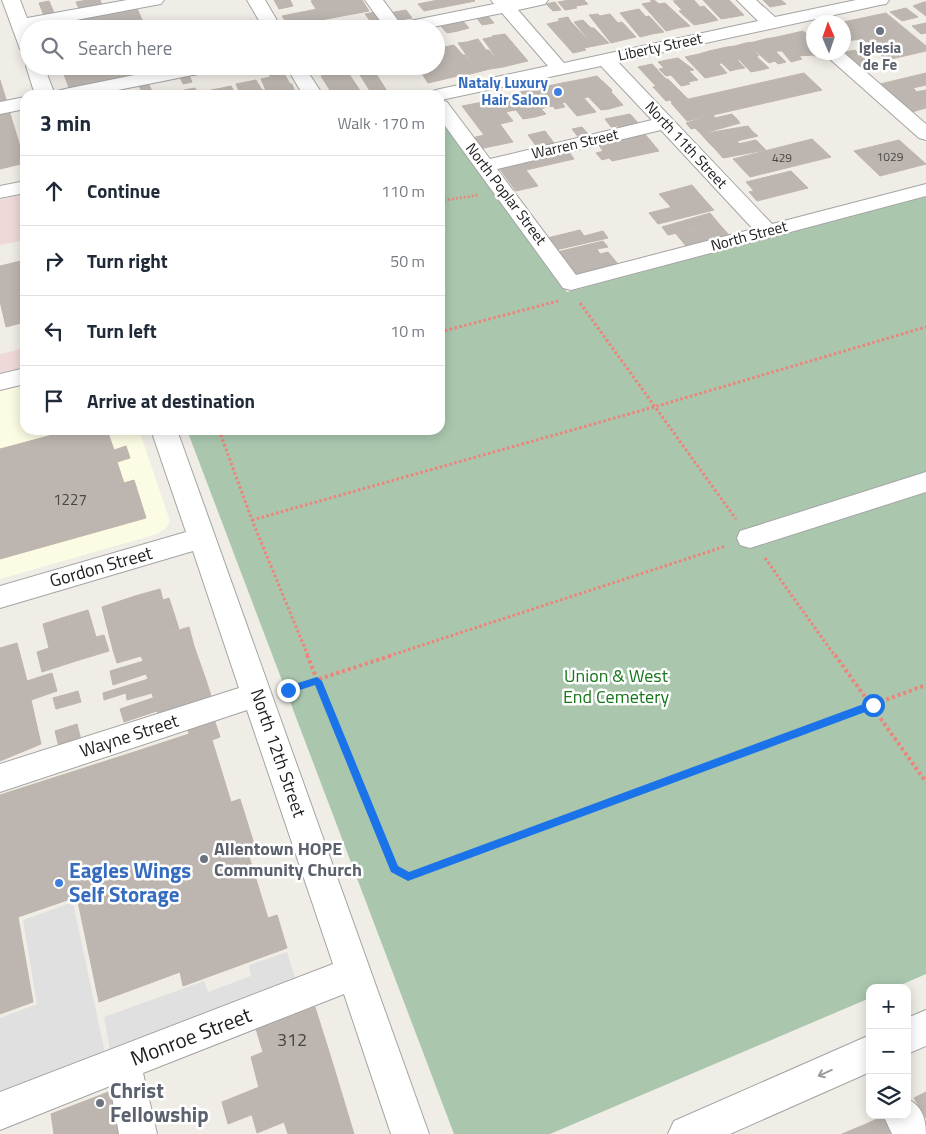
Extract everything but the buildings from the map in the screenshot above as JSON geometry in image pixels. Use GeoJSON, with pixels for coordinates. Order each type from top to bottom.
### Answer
{"type":"FeatureCollection","features":[{"type":"Feature","properties":{"kind":"street"},"geometry":{"type":"LineString","coordinates":[[11,0],[20,25]]}},
{"type":"Feature","properties":{"kind":"street"},"geometry":{"type":"LineString","coordinates":[[47,20],[155,0]]}},
{"type":"Feature","properties":{"kind":"street"},"geometry":{"type":"LineString","coordinates":[[256,0],[268,20]]}},
{"type":"Feature","properties":{"kind":"street"},"geometry":{"type":"LineString","coordinates":[[374,0],[388,20]]}},
{"type":"Feature","properties":{"kind":"street"},"geometry":{"type":"LineString","coordinates":[[432,20],[503,3],[539,0]]}},
{"type":"Feature","properties":{"kind":"street"},"geometry":{"type":"LineString","coordinates":[[746,0],[771,23]]}},
{"type":"Feature","properties":{"kind":"street","name":"Liberty Street"},"geometry":{"type":"LineString","coordinates":[[445,94],[870,1]]}},
{"type":"Feature","properties":{"kind":"street"},"geometry":{"type":"LineString","coordinates":[[503,3],[560,68]]}},
{"type":"Feature","properties":{"kind":"street"},"geometry":{"type":"LineString","coordinates":[[792,19],[806,31]]}},
{"type":"Feature","properties":{"kind":"street","name":"North 11th Street"},"geometry":{"type":"LineString","coordinates":[[605,59],[766,231]]}},
{"type":"Feature","properties":{"kind":"street"},"geometry":{"type":"LineString","coordinates":[[840,60],[926,134]]}},
{"type":"Feature","properties":{"kind":"street"},"geometry":{"type":"LineString","coordinates":[[38,75],[43,90]]}},
{"type":"Feature","properties":{"kind":"street"},"geometry":{"type":"LineString","coordinates":[[90,90],[164,75]]}},
{"type":"Feature","properties":{"kind":"street"},"geometry":{"type":"LineString","coordinates":[[301,75],[310,90]]}},
{"type":"Feature","properties":{"kind":"street"},"geometry":{"type":"LineString","coordinates":[[0,108],[20,104]]}},
{"type":"Feature","properties":{"kind":"street","name":"North Poplar Street"},"geometry":{"type":"LineString","coordinates":[[445,113],[485,166],[568,291]]}},
{"type":"Feature","properties":{"kind":"street","name":"Warren Street"},"geometry":{"type":"LineString","coordinates":[[485,166],[665,123]]}},
{"type":"Feature","properties":{"kind":"street"},"geometry":{"type":"LineString","coordinates":[[0,192],[20,188]]}},
{"type":"Feature","properties":{"kind":"street","name":"North Street"},"geometry":{"type":"LineString","coordinates":[[568,291],[766,231],[926,190]]}},
{"type":"Feature","properties":{"kind":"street"},"geometry":{"type":"LineString","coordinates":[[0,382],[20,377]]}},
{"type":"Feature","properties":{"kind":"street","name":"North 12th Street"},"geometry":{"type":"LineString","coordinates":[[166,435],[203,538],[273,692],[354,973],[410,1134]]}},
{"type":"Feature","properties":{"kind":"street"},"geometry":{"type":"LineString","coordinates":[[750,538],[926,482]]}},
{"type":"Feature","properties":{"kind":"street","name":"Gordon Street"},"geometry":{"type":"LineString","coordinates":[[0,597],[203,538]]}},
{"type":"Feature","properties":{"kind":"street","name":"Wayne Street"},"geometry":{"type":"LineString","coordinates":[[0,778],[273,692]]}},
{"type":"Feature","properties":{"kind":"street","name":"Monroe Street"},"geometry":{"type":"LineString","coordinates":[[0,1111],[354,973]]}},
{"type":"Feature","properties":{"kind":"street"},"geometry":{"type":"LineString","coordinates":[[911,1034],[926,1028]]}},
{"type":"Feature","properties":{"kind":"street"},"geometry":{"type":"LineString","coordinates":[[687,1134],[866,1057]]}},
{"type":"Feature","properties":{"kind":"street"},"geometry":{"type":"LineString","coordinates":[[123,1063],[138,1134]]}},
{"type":"Feature","properties":{"kind":"street"},"geometry":{"type":"LineString","coordinates":[[904,1119],[913,1134]]}},
{"type":"Feature","properties":{"kind":"path"},"geometry":{"type":"LineString","coordinates":[[445,330],[568,291]]}},
{"type":"Feature","properties":{"kind":"path"},"geometry":{"type":"LineString","coordinates":[[252,520],[654,407],[926,327]]}},
{"type":"Feature","properties":{"kind":"path"},"geometry":{"type":"LineString","coordinates":[[221,435],[252,520],[395,869],[408,876],[926,685]]}},
{"type":"Feature","properties":{"kind":"path"},"geometry":{"type":"LineString","coordinates":[[273,692],[317,681],[750,538]]}},
{"type":"Feature","properties":{"kind":"shaded area"},"geometry":{"type":"Polygon","coordinates":[[[20,195],[20,241],[0,245],[0,200],[20,195]]]}},
{"type":"Feature","properties":{"kind":"shaded area"},"geometry":{"type":"Polygon","coordinates":[[[20,349],[20,368],[0,373],[0,354],[20,349]]]}},
{"type":"Feature","properties":{"kind":"shaded area"},"geometry":{"type":"Polygon","coordinates":[[[20,368],[20,435],[141,435],[170,521],[166,528],[157,534],[0,579],[0,373],[20,368]]]}},
{"type":"Feature","properties":{"kind":"shaded area"},"geometry":{"type":"Polygon","coordinates":[[[73,902],[106,1058],[0,1098],[0,1018],[37,1004],[23,920],[73,902]]]}},
{"type":"Feature","properties":{"kind":"shaded area"},"geometry":{"type":"Polygon","coordinates":[[[287,952],[298,987],[111,1055],[104,1017],[204,981],[208,992],[251,976],[249,965],[287,952]]]}},
{"type":"Feature","properties":{"kind":"green space","name":"Union & West End Cemetery"},"geometry":{"type":"Polygon","coordinates":[[[445,127],[567,292],[926,196],[926,974],[903,984],[866,984],[866,1000],[550,1134],[454,1134],[189,435],[445,435],[445,127]]]}},
{"type":"Feature","properties":{"kind":"place","name":"Iglesia de Fe"},"geometry":{"type":"Point","coordinates":[880,31]}},
{"type":"Feature","properties":{"kind":"place","name":"Nataly Luxury Hair Salon"},"geometry":{"type":"Point","coordinates":[558,92]}},
{"type":"Feature","properties":{"kind":"place","name":"Allentown HOPE Community Church"},"geometry":{"type":"Point","coordinates":[204,859]}},
{"type":"Feature","properties":{"kind":"place","name":"Eagles Wings Self Storage"},"geometry":{"type":"Point","coordinates":[59,883]}},
{"type":"Feature","properties":{"kind":"place","name":"Christ Fellowship"},"geometry":{"type":"Point","coordinates":[100,1103]}},
{"type":"Feature","properties":{"kind":"route"},"geometry":{"type":"LineString","coordinates":[[288,690],[317,681],[395,869],[408,876],[873,705]]}}]}
